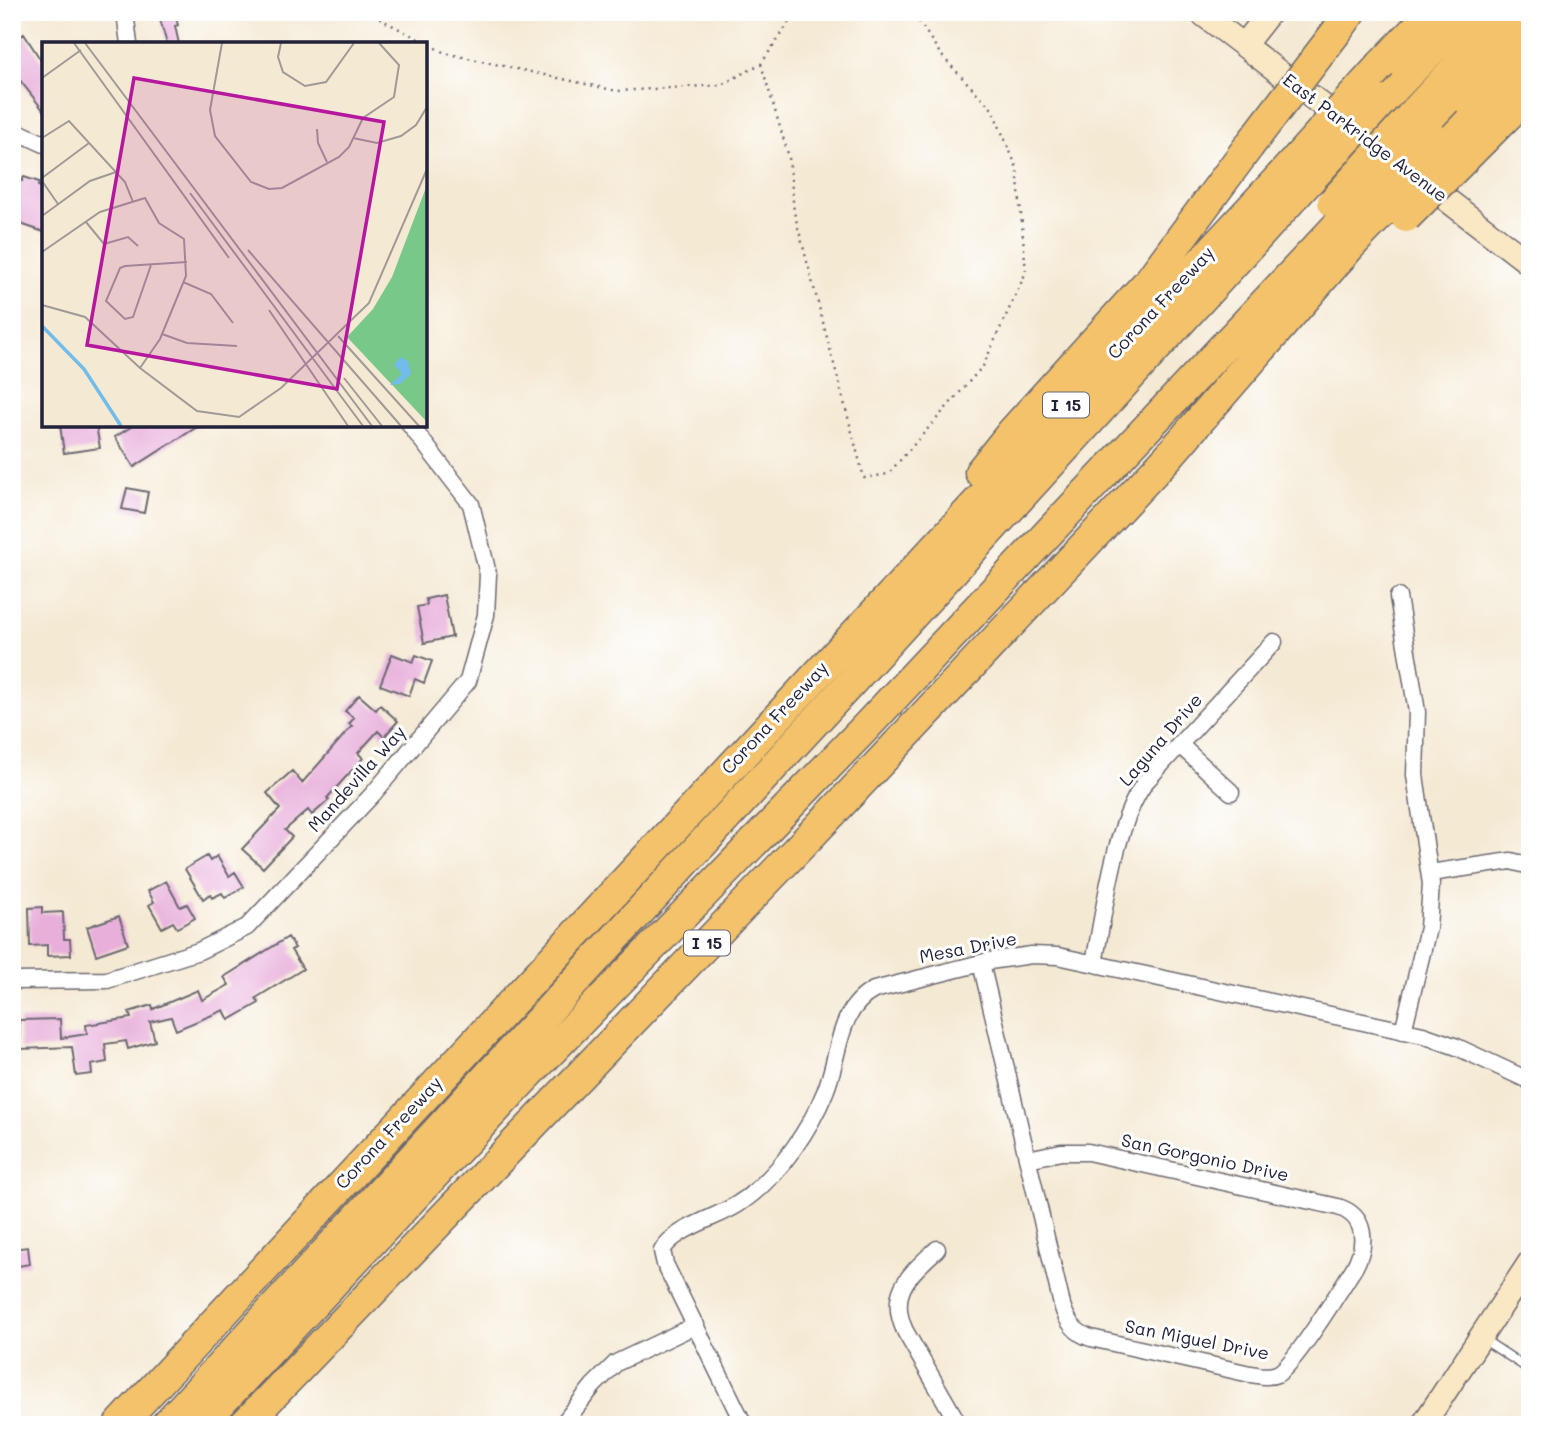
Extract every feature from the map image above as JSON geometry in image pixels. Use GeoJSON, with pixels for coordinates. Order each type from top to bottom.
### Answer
{"type":"FeatureCollection","features":[{"type":"Feature","properties":{"kind":"highway","name":"Corona Freeway"},"geometry":{"type":"LineString","coordinates":[[244,1425],[834,811],[1167,458],[1324,216],[1381,65],[1432,12]]}},
{"type":"Feature","properties":{"kind":"highway"},"geometry":{"type":"LineString","coordinates":[[1405,115],[1468,12]]}},
{"type":"Feature","properties":{"kind":"highway"},"geometry":{"type":"LineString","coordinates":[[200,1425],[523,1080],[869,723],[1324,216],[1486,12]]}},
{"type":"Feature","properties":{"kind":"highway"},"geometry":{"type":"LineString","coordinates":[[166,1425],[845,689],[1324,216],[1405,115],[1508,12]]}},
{"type":"Feature","properties":{"kind":"highway"},"geometry":{"type":"LineString","coordinates":[[1405,115],[1530,19]]}},
{"type":"Feature","properties":{"kind":"highway"},"geometry":{"type":"LineString","coordinates":[[853,634],[1012,432],[1149,281],[1344,22]]}},
{"type":"Feature","properties":{"kind":"highway","name":"Corona Freeway"},"geometry":{"type":"LineString","coordinates":[[118,1425],[853,634],[1324,216],[1477,130],[1530,58]]}},
{"type":"Feature","properties":{"kind":"highway"},"geometry":{"type":"LineString","coordinates":[[1477,130],[1530,93]]}},
{"type":"Feature","properties":{"kind":"main road","name":"East Parkridge Avenue"},"geometry":{"type":"LineString","coordinates":[[1200,12],[1530,264]]}},
{"type":"Feature","properties":{"kind":"main road"},"geometry":{"type":"LineString","coordinates":[[1244,45],[1277,19]]}},
{"type":"Feature","properties":{"kind":"main road"},"geometry":{"type":"LineString","coordinates":[[1423,1425],[1530,1262]]}},
{"type":"Feature","properties":{"kind":"street"},"geometry":{"type":"LineString","coordinates":[[125,12],[129,42]]}},
{"type":"Feature","properties":{"kind":"street"},"geometry":{"type":"LineString","coordinates":[[12,129],[42,144]]}},
{"type":"Feature","properties":{"kind":"street","name":"Mandevilla Way"},"geometry":{"type":"LineString","coordinates":[[12,981],[107,980],[199,951],[247,927],[373,794],[468,681],[486,615],[488,574],[471,504],[412,427]]}},
{"type":"Feature","properties":{"kind":"street"},"geometry":{"type":"LineString","coordinates":[[1398,597],[1417,712],[1415,775],[1430,873],[1429,928],[1403,1031]]}},
{"type":"Feature","properties":{"kind":"street","name":"Laguna Drive"},"geometry":{"type":"LineString","coordinates":[[1094,962],[1128,811],[1146,781],[1273,642]]}},
{"type":"Feature","properties":{"kind":"street"},"geometry":{"type":"LineString","coordinates":[[1180,745],[1231,792]]}},
{"type":"Feature","properties":{"kind":"street"},"geometry":{"type":"LineString","coordinates":[[1430,873],[1511,861],[1530,866]]}},
{"type":"Feature","properties":{"kind":"street","name":"Mesa Drive"},"geometry":{"type":"LineString","coordinates":[[696,1325],[663,1260],[662,1251],[665,1244],[746,1199],[787,1157],[820,1104],[852,1008],[861,998],[882,987],[981,962],[1041,955],[1094,962],[1403,1031],[1446,1043],[1530,1081]]}},
{"type":"Feature","properties":{"kind":"street"},"geometry":{"type":"LineString","coordinates":[[981,962],[1028,1159]]}},
{"type":"Feature","properties":{"kind":"street","name":"San Gorgonio Drive"},"geometry":{"type":"LineString","coordinates":[[1028,1159],[1073,1151],[1338,1206],[1352,1213],[1362,1231]]}},
{"type":"Feature","properties":{"kind":"street","name":"San Miguel Drive"},"geometry":{"type":"LineString","coordinates":[[1028,1159],[1062,1305],[1070,1324],[1091,1338],[1250,1374],[1276,1375],[1294,1357],[1354,1268],[1361,1253],[1362,1231]]}},
{"type":"Feature","properties":{"kind":"street"},"geometry":{"type":"LineString","coordinates":[[937,1249],[910,1275],[901,1291],[898,1307],[905,1331],[959,1425]]}},
{"type":"Feature","properties":{"kind":"street"},"geometry":{"type":"LineString","coordinates":[[562,1425],[598,1380],[616,1363],[696,1325],[744,1425]]}},
{"type":"Feature","properties":{"kind":"lane"},"geometry":{"type":"LineString","coordinates":[[1480,1337],[1530,1370]]}},
{"type":"Feature","properties":{"kind":"path"},"geometry":{"type":"LineString","coordinates":[[367,12],[424,42]]}},
{"type":"Feature","properties":{"kind":"path"},"geometry":{"type":"LineString","coordinates":[[427,44],[445,53],[617,92],[721,85],[761,64],[796,12]]}},
{"type":"Feature","properties":{"kind":"path"},"geometry":{"type":"LineString","coordinates":[[761,64],[789,157],[794,212],[864,478],[888,474],[983,366],[1026,272],[1017,168],[992,109],[941,55],[913,12]]}},
{"type":"Feature","properties":{"kind":"path"},"geometry":{"type":"LineString","coordinates":[[1277,19],[1294,12]]}},
{"type":"Feature","properties":{"kind":"building"},"geometry":{"type":"Polygon","coordinates":[[[158,12],[174,12],[178,25],[175,26],[179,42],[166,42],[158,12]]]}},
{"type":"Feature","properties":{"kind":"building"},"geometry":{"type":"Polygon","coordinates":[[[24,34],[42,62],[42,108],[12,70],[12,42],[24,34]]]}},
{"type":"Feature","properties":{"kind":"building"},"geometry":{"type":"Polygon","coordinates":[[[12,175],[22,181],[24,177],[39,182],[38,186],[42,187],[42,231],[12,221],[12,175]]]}},
{"type":"Feature","properties":{"kind":"building"},"geometry":{"type":"Polygon","coordinates":[[[60,427],[96,427],[100,448],[64,453],[60,427]]]}},
{"type":"Feature","properties":{"kind":"building"},"geometry":{"type":"Polygon","coordinates":[[[131,427],[197,427],[134,467],[115,437],[131,427]]]}},
{"type":"Feature","properties":{"kind":"building"},"geometry":{"type":"Polygon","coordinates":[[[127,488],[148,492],[144,513],[122,509],[127,488]]]}},
{"type":"Feature","properties":{"kind":"building"},"geometry":{"type":"Polygon","coordinates":[[[444,595],[452,637],[424,643],[417,607],[427,605],[426,599],[444,595]]]}},
{"type":"Feature","properties":{"kind":"building"},"geometry":{"type":"Polygon","coordinates":[[[392,654],[413,662],[416,655],[432,661],[424,683],[415,679],[409,696],[380,685],[392,654]]]}},
{"type":"Feature","properties":{"kind":"building"},"geometry":{"type":"Polygon","coordinates":[[[359,695],[376,710],[380,705],[398,721],[384,737],[378,731],[358,753],[363,758],[327,798],[329,800],[312,815],[308,810],[285,830],[292,837],[263,868],[242,849],[280,809],[267,793],[292,771],[302,783],[352,726],[349,724],[354,718],[345,711],[359,695]]]}},
{"type":"Feature","properties":{"kind":"building"},"geometry":{"type":"Polygon","coordinates":[[[207,856],[210,861],[217,856],[229,876],[235,872],[244,887],[225,898],[222,893],[212,898],[210,894],[203,899],[185,869],[207,856]]]}},
{"type":"Feature","properties":{"kind":"building"},"geometry":{"type":"Polygon","coordinates":[[[166,881],[180,907],[187,904],[195,918],[177,928],[173,922],[162,928],[149,905],[154,902],[148,891],[166,881]]]}},
{"type":"Feature","properties":{"kind":"building"},"geometry":{"type":"Polygon","coordinates":[[[42,907],[42,913],[63,912],[64,939],[70,939],[71,955],[47,956],[47,945],[30,946],[29,908],[42,907]]]}},
{"type":"Feature","properties":{"kind":"building"},"geometry":{"type":"Polygon","coordinates":[[[119,916],[128,944],[96,955],[87,927],[119,916]]]}},
{"type":"Feature","properties":{"kind":"building"},"geometry":{"type":"Polygon","coordinates":[[[288,937],[295,948],[291,950],[303,969],[256,998],[259,1003],[229,1020],[224,1010],[176,1030],[171,1017],[150,1022],[155,1041],[128,1049],[126,1041],[105,1044],[107,1062],[91,1065],[92,1074],[76,1076],[72,1047],[20,1049],[19,1020],[60,1019],[61,1038],[87,1034],[86,1025],[131,1018],[129,1012],[152,1005],[153,1009],[198,990],[202,1000],[229,985],[224,977],[288,937]]]}},
{"type":"Feature","properties":{"kind":"building"},"geometry":{"type":"Polygon","coordinates":[[[28,1247],[30,1264],[12,1267],[12,1249],[28,1247]]]}}]}
